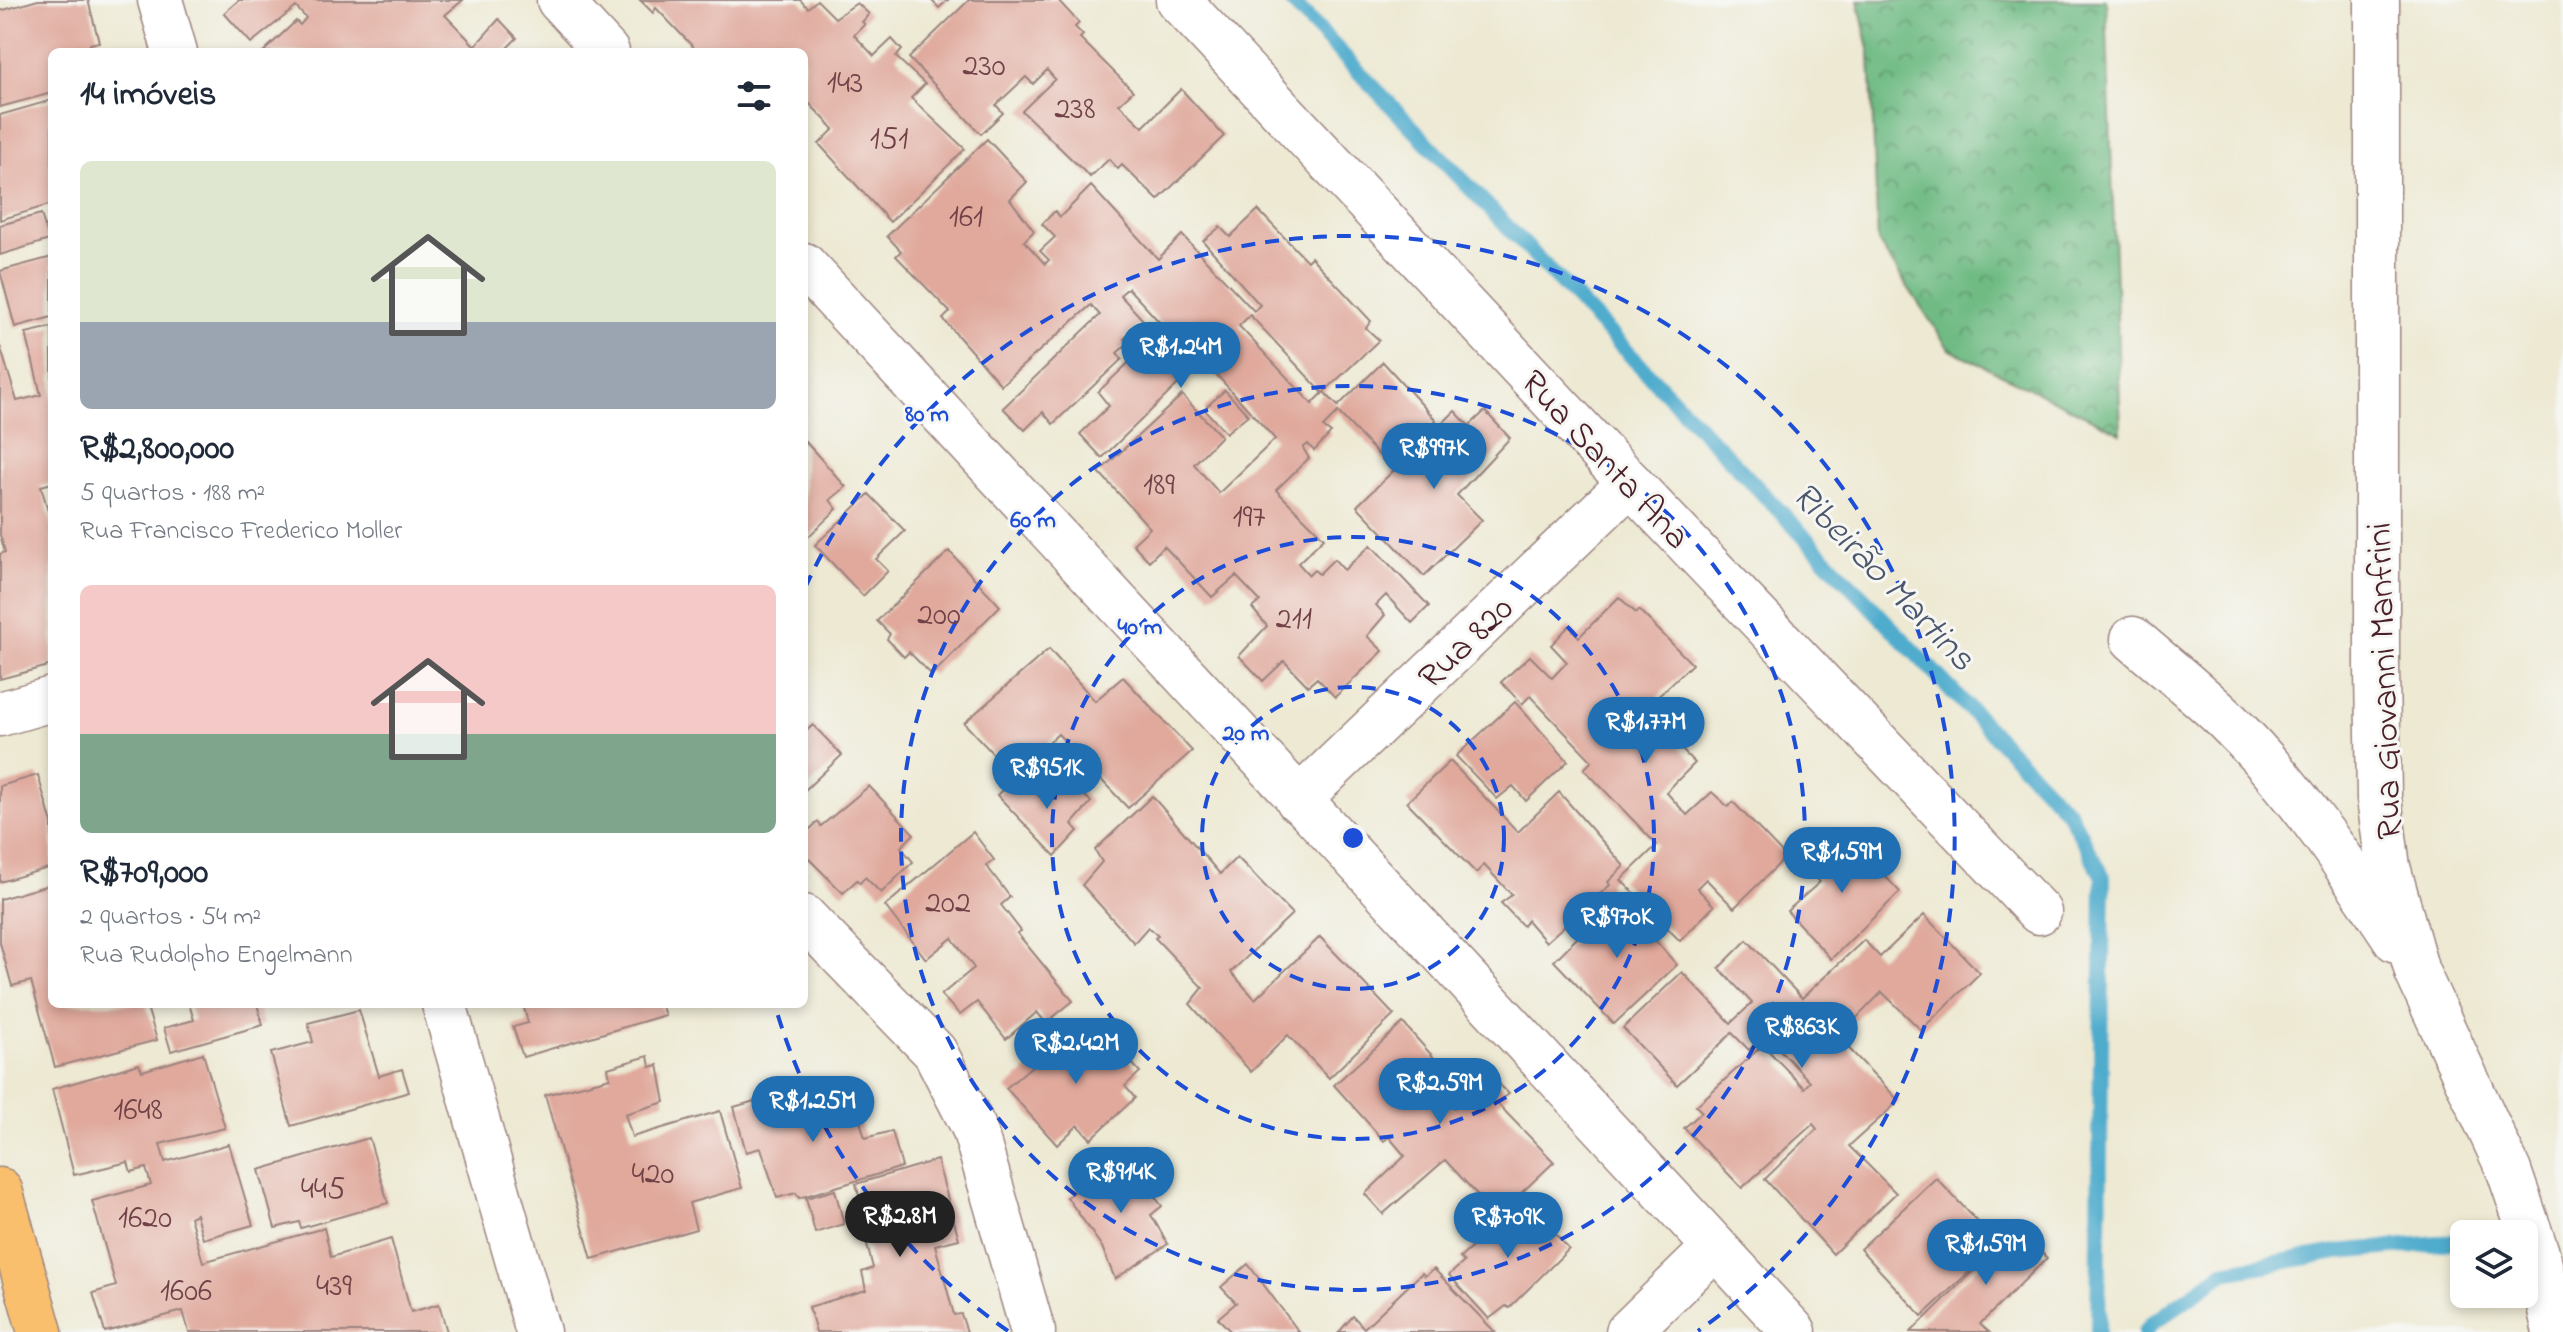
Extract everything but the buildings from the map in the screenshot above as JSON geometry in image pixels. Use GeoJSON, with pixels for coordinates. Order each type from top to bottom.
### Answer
{"type":"FeatureCollection","features":[{"type":"Feature","properties":{"kind":"main road"},"geometry":{"type":"LineString","coordinates":[[0,1190],[40,1332]]}},
{"type":"Feature","properties":{"kind":"street"},"geometry":{"type":"LineString","coordinates":[[160,0],[174,48]]}},
{"type":"Feature","properties":{"kind":"street"},"geometry":{"type":"LineString","coordinates":[[559,0],[603,48]]}},
{"type":"Feature","properties":{"kind":"street","name":"Rua Santa Ana"},"geometry":{"type":"LineString","coordinates":[[1178,0],[1630,483],[2039,912]]}},
{"type":"Feature","properties":{"kind":"street","name":"Rua Giovanni Manfrini"},"geometry":{"type":"LineString","coordinates":[[2377,0],[2379,798],[2388,867],[2417,972],[2509,1171],[2538,1256],[2555,1332]]}},
{"type":"Feature","properties":{"kind":"street"},"geometry":{"type":"LineString","coordinates":[[808,269],[1713,1249],[1794,1332]]}},
{"type":"Feature","properties":{"kind":"street","name":"Rua 820"},"geometry":{"type":"LineString","coordinates":[[1298,800],[1630,483]]}},
{"type":"Feature","properties":{"kind":"street"},"geometry":{"type":"LineString","coordinates":[[2133,639],[2227,721],[2286,787],[2336,849],[2417,972]]}},
{"type":"Feature","properties":{"kind":"street"},"geometry":{"type":"LineString","coordinates":[[0,714],[48,700]]}},
{"type":"Feature","properties":{"kind":"street"},"geometry":{"type":"LineString","coordinates":[[808,921],[935,1052],[974,1128],[1033,1332]]}},
{"type":"Feature","properties":{"kind":"street"},"geometry":{"type":"LineString","coordinates":[[445,1008],[538,1332]]}},
{"type":"Feature","properties":{"kind":"street"},"geometry":{"type":"LineString","coordinates":[[1628,1332],[1713,1249]]}},
{"type":"Feature","properties":{"kind":"green space"},"geometry":{"type":"Polygon","coordinates":[[[1858,0],[2106,0],[2121,433],[1949,349],[1878,242],[1870,53],[1858,0]]]}},
{"type":"Feature","properties":{"kind":"waterway","name":"Ribeirão Martins"},"geometry":{"type":"LineString","coordinates":[[1290,0],[2069,813],[2103,877],[2098,1332]]}},
{"type":"Feature","properties":{"kind":"waterway"},"geometry":{"type":"LineString","coordinates":[[2145,1332],[2224,1272],[2337,1252],[2450,1242]]}}]}
